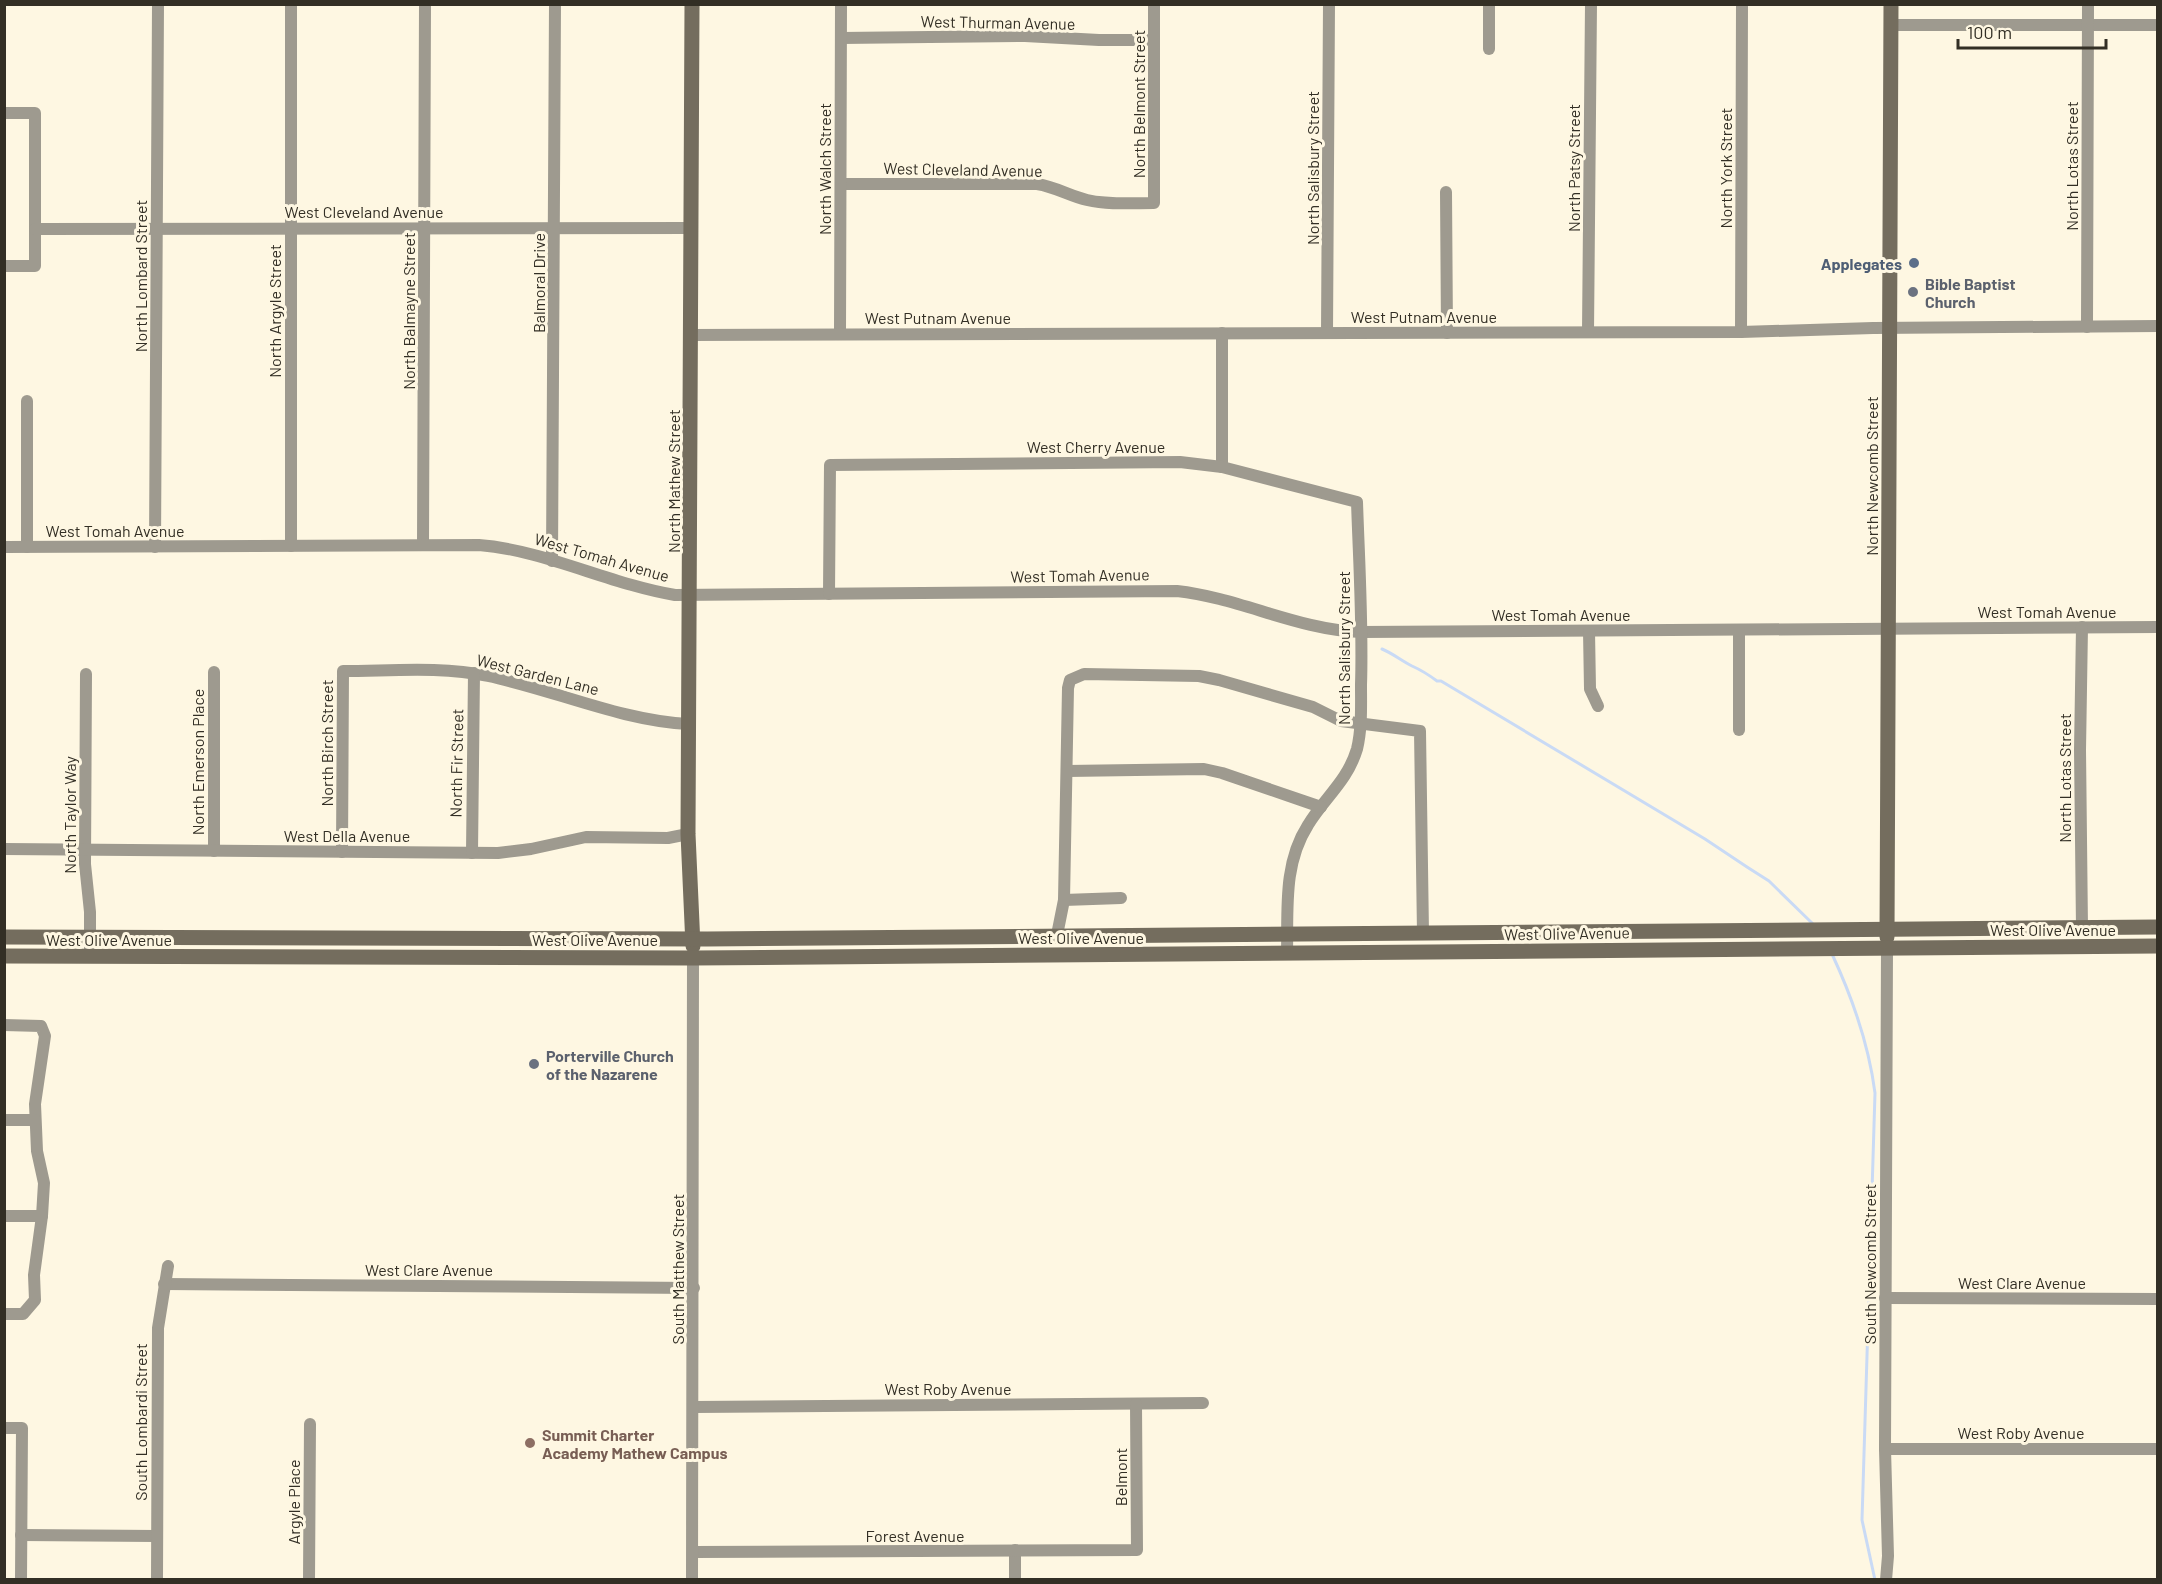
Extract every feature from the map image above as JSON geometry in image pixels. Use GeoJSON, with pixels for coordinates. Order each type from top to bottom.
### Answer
{"type":"FeatureCollection","features":[{"type":"Feature","properties":{"kind":"main road","name":"North Mathew Street"},"geometry":{"type":"LineString","coordinates":[[693,4],[688,724],[688,834],[693,958]]}},
{"type":"Feature","properties":{"kind":"main road","name":"North Newcomb Street"},"geometry":{"type":"LineString","coordinates":[[1887,948],[1891,4]]}},
{"type":"Feature","properties":{"kind":"main road","name":"West Olive Avenue"},"geometry":{"type":"LineString","coordinates":[[4,936],[692,939],[2157,927]]}},
{"type":"Feature","properties":{"kind":"main road","name":"West Olive Avenue"},"geometry":{"type":"LineString","coordinates":[[4,956],[693,958],[2157,946]]}},
{"type":"Feature","properties":{"kind":"street","name":"North Lombard Street"},"geometry":{"type":"LineString","coordinates":[[155,547],[158,4]]}},
{"type":"Feature","properties":{"kind":"street","name":"North Argyle Street"},"geometry":{"type":"LineString","coordinates":[[291,4],[291,546]]}},
{"type":"Feature","properties":{"kind":"street","name":"North Balmayne Street"},"geometry":{"type":"LineString","coordinates":[[423,545],[425,4]]}},
{"type":"Feature","properties":{"kind":"street","name":"Balmoral Drive"},"geometry":{"type":"LineString","coordinates":[[552,561],[555,4]]}},
{"type":"Feature","properties":{"kind":"street","name":"North Walch Street"},"geometry":{"type":"LineString","coordinates":[[840,334],[841,4]]}},
{"type":"Feature","properties":{"kind":"street","name":"North Belmont Street"},"geometry":{"type":"LineString","coordinates":[[1154,203],[1155,4]]}},
{"type":"Feature","properties":{"kind":"street","name":"North Salisbury Street"},"geometry":{"type":"LineString","coordinates":[[1327,333],[1329,4]]}},
{"type":"Feature","properties":{"kind":"street"},"geometry":{"type":"LineString","coordinates":[[1489,4],[1489,49]]}},
{"type":"Feature","properties":{"kind":"street","name":"North Patsy Street"},"geometry":{"type":"LineString","coordinates":[[1588,332],[1591,4]]}},
{"type":"Feature","properties":{"kind":"street","name":"North York Street"},"geometry":{"type":"LineString","coordinates":[[1741,332],[1742,4]]}},
{"type":"Feature","properties":{"kind":"street","name":"North Lotas Street"},"geometry":{"type":"LineString","coordinates":[[2087,327],[2088,4]]}},
{"type":"Feature","properties":{"kind":"street"},"geometry":{"type":"LineString","coordinates":[[1891,25],[2157,25]]}},
{"type":"Feature","properties":{"kind":"street","name":"West Thurman Avenue"},"geometry":{"type":"LineString","coordinates":[[841,38],[1025,36],[1154,40]]}},
{"type":"Feature","properties":{"kind":"street"},"geometry":{"type":"LineString","coordinates":[[4,113],[35,113],[35,267],[4,267]]}},
{"type":"Feature","properties":{"kind":"street","name":"West Cleveland Avenue"},"geometry":{"type":"LineString","coordinates":[[841,184],[1037,184],[1060,189],[1080,199],[1095,202],[1154,203]]}},
{"type":"Feature","properties":{"kind":"street"},"geometry":{"type":"LineString","coordinates":[[1446,192],[1447,333]]}},
{"type":"Feature","properties":{"kind":"street","name":"West Cleveland Avenue"},"geometry":{"type":"LineString","coordinates":[[35,229],[692,228]]}},
{"type":"Feature","properties":{"kind":"street","name":"West Putnam Avenue"},"geometry":{"type":"LineString","coordinates":[[691,335],[1741,332],[1890,328],[2157,326]]}},
{"type":"Feature","properties":{"kind":"street"},"geometry":{"type":"LineString","coordinates":[[1222,333],[1222,468]]}},
{"type":"Feature","properties":{"kind":"street"},"geometry":{"type":"LineString","coordinates":[[27,401],[27,547]]}},
{"type":"Feature","properties":{"kind":"street","name":"West Cherry Avenue"},"geometry":{"type":"LineString","coordinates":[[829,594],[830,465],[1166,462],[1222,468],[1357,502]]}},
{"type":"Feature","properties":{"kind":"street","name":"North Salisbury Street"},"geometry":{"type":"LineString","coordinates":[[1287,954],[1288,884],[1291,863],[1307,826],[1339,786],[1357,748],[1363,651],[1357,502]]}},
{"type":"Feature","properties":{"kind":"street","name":"West Tomah Avenue"},"geometry":{"type":"LineString","coordinates":[[4,547],[491,546],[552,561],[650,590],[690,595],[1178,591],[1234,602],[1319,627],[1361,632],[2157,627]]}},
{"type":"Feature","properties":{"kind":"street","name":"North Lotas Street"},"geometry":{"type":"LineString","coordinates":[[2082,627],[2080,750],[2082,928]]}},
{"type":"Feature","properties":{"kind":"street"},"geometry":{"type":"LineString","coordinates":[[1739,630],[1739,730]]}},
{"type":"Feature","properties":{"kind":"street"},"geometry":{"type":"LineString","coordinates":[[1589,631],[1590,689],[1598,706]]}},
{"type":"Feature","properties":{"kind":"street","name":"West Garden Lane"},"geometry":{"type":"LineString","coordinates":[[343,671],[446,671],[474,674],[502,679],[640,719],[688,724]]}},
{"type":"Feature","properties":{"kind":"street","name":"North Birch Street"},"geometry":{"type":"LineString","coordinates":[[342,852],[343,671]]}},
{"type":"Feature","properties":{"kind":"street","name":"North Emerson Place"},"geometry":{"type":"LineString","coordinates":[[214,672],[214,851]]}},
{"type":"Feature","properties":{"kind":"street","name":"North Taylor Way"},"geometry":{"type":"LineString","coordinates":[[87,674],[85,850],[90,912],[90,957]]}},
{"type":"Feature","properties":{"kind":"street","name":"North Fir Street"},"geometry":{"type":"LineString","coordinates":[[472,852],[474,674]]}},
{"type":"Feature","properties":{"kind":"street"},"geometry":{"type":"LineString","coordinates":[[1057,935],[1064,900],[1068,688],[1070,680],[1084,674],[1199,676],[1313,707],[1341,721],[1420,731],[1423,933]]}},
{"type":"Feature","properties":{"kind":"street"},"geometry":{"type":"LineString","coordinates":[[1067,771],[1204,769],[1322,807]]}},
{"type":"Feature","properties":{"kind":"street","name":"West Della Avenue"},"geometry":{"type":"LineString","coordinates":[[4,849],[498,853],[531,849],[586,837],[668,838],[688,834]]}},
{"type":"Feature","properties":{"kind":"street"},"geometry":{"type":"LineString","coordinates":[[1064,900],[1121,898]]}},
{"type":"Feature","properties":{"kind":"street","name":"South Newcomb Street"},"geometry":{"type":"LineString","coordinates":[[1886,1580],[1887,948]]}},
{"type":"Feature","properties":{"kind":"street","name":"South Matthew Street"},"geometry":{"type":"LineString","coordinates":[[692,1580],[693,958]]}},
{"type":"Feature","properties":{"kind":"street"},"geometry":{"type":"LineString","coordinates":[[4,1024],[41,1026],[45,1036],[35,1104],[37,1151],[44,1183],[34,1275],[35,1300],[23,1314],[4,1314]]}},
{"type":"Feature","properties":{"kind":"street"},"geometry":{"type":"LineString","coordinates":[[4,1120],[35,1120]]}},
{"type":"Feature","properties":{"kind":"street"},"geometry":{"type":"LineString","coordinates":[[4,1216],[42,1216]]}},
{"type":"Feature","properties":{"kind":"street","name":"South Lombardi Street"},"geometry":{"type":"LineString","coordinates":[[157,1580],[158,1328],[168,1266]]}},
{"type":"Feature","properties":{"kind":"street","name":"West Clare Avenue"},"geometry":{"type":"LineString","coordinates":[[164,1284],[694,1288]]}},
{"type":"Feature","properties":{"kind":"street","name":"West Clare Avenue"},"geometry":{"type":"LineString","coordinates":[[1886,1298],[2157,1299]]}},
{"type":"Feature","properties":{"kind":"street","name":"West Roby Avenue"},"geometry":{"type":"LineString","coordinates":[[694,1407],[1203,1403]]}},
{"type":"Feature","properties":{"kind":"street","name":"Belmont"},"geometry":{"type":"LineString","coordinates":[[1136,1404],[1137,1550]]}},
{"type":"Feature","properties":{"kind":"street","name":"Argyle Place"},"geometry":{"type":"LineString","coordinates":[[309,1580],[310,1424]]}},
{"type":"Feature","properties":{"kind":"street"},"geometry":{"type":"LineString","coordinates":[[4,1428],[22,1428],[21,1580]]}},
{"type":"Feature","properties":{"kind":"street","name":"West Roby Avenue"},"geometry":{"type":"LineString","coordinates":[[1886,1449],[2157,1449]]}},
{"type":"Feature","properties":{"kind":"street"},"geometry":{"type":"LineString","coordinates":[[21,1535],[156,1536]]}},
{"type":"Feature","properties":{"kind":"street"},"geometry":{"type":"LineString","coordinates":[[1016,1550],[1016,1580]]}},
{"type":"Feature","properties":{"kind":"street","name":"Forest Avenue"},"geometry":{"type":"LineString","coordinates":[[693,1552],[1137,1550]]}},
{"type":"Feature","properties":{"kind":"waterway"},"geometry":{"type":"LineString","coordinates":[[1382,649],[1437,681],[1441,681],[1705,839],[1769,881],[1813,924]]}},
{"type":"Feature","properties":{"kind":"waterway"},"geometry":{"type":"LineString","coordinates":[[1832,954],[1859,1022],[1869,1058],[1875,1093],[1862,1520],[1875,1580]]}},
{"type":"Feature","properties":{"kind":"place","name":"Applegates"},"geometry":{"type":"Point","coordinates":[1914,263]}},
{"type":"Feature","properties":{"kind":"place","name":"Bible Baptist Church"},"geometry":{"type":"Point","coordinates":[1913,292]}},
{"type":"Feature","properties":{"kind":"place","name":"Porterville Church of the Nazarene"},"geometry":{"type":"Point","coordinates":[534,1064]}},
{"type":"Feature","properties":{"kind":"place","name":"Summit Charter Academy Mathew Campus"},"geometry":{"type":"Point","coordinates":[530,1443]}}]}
